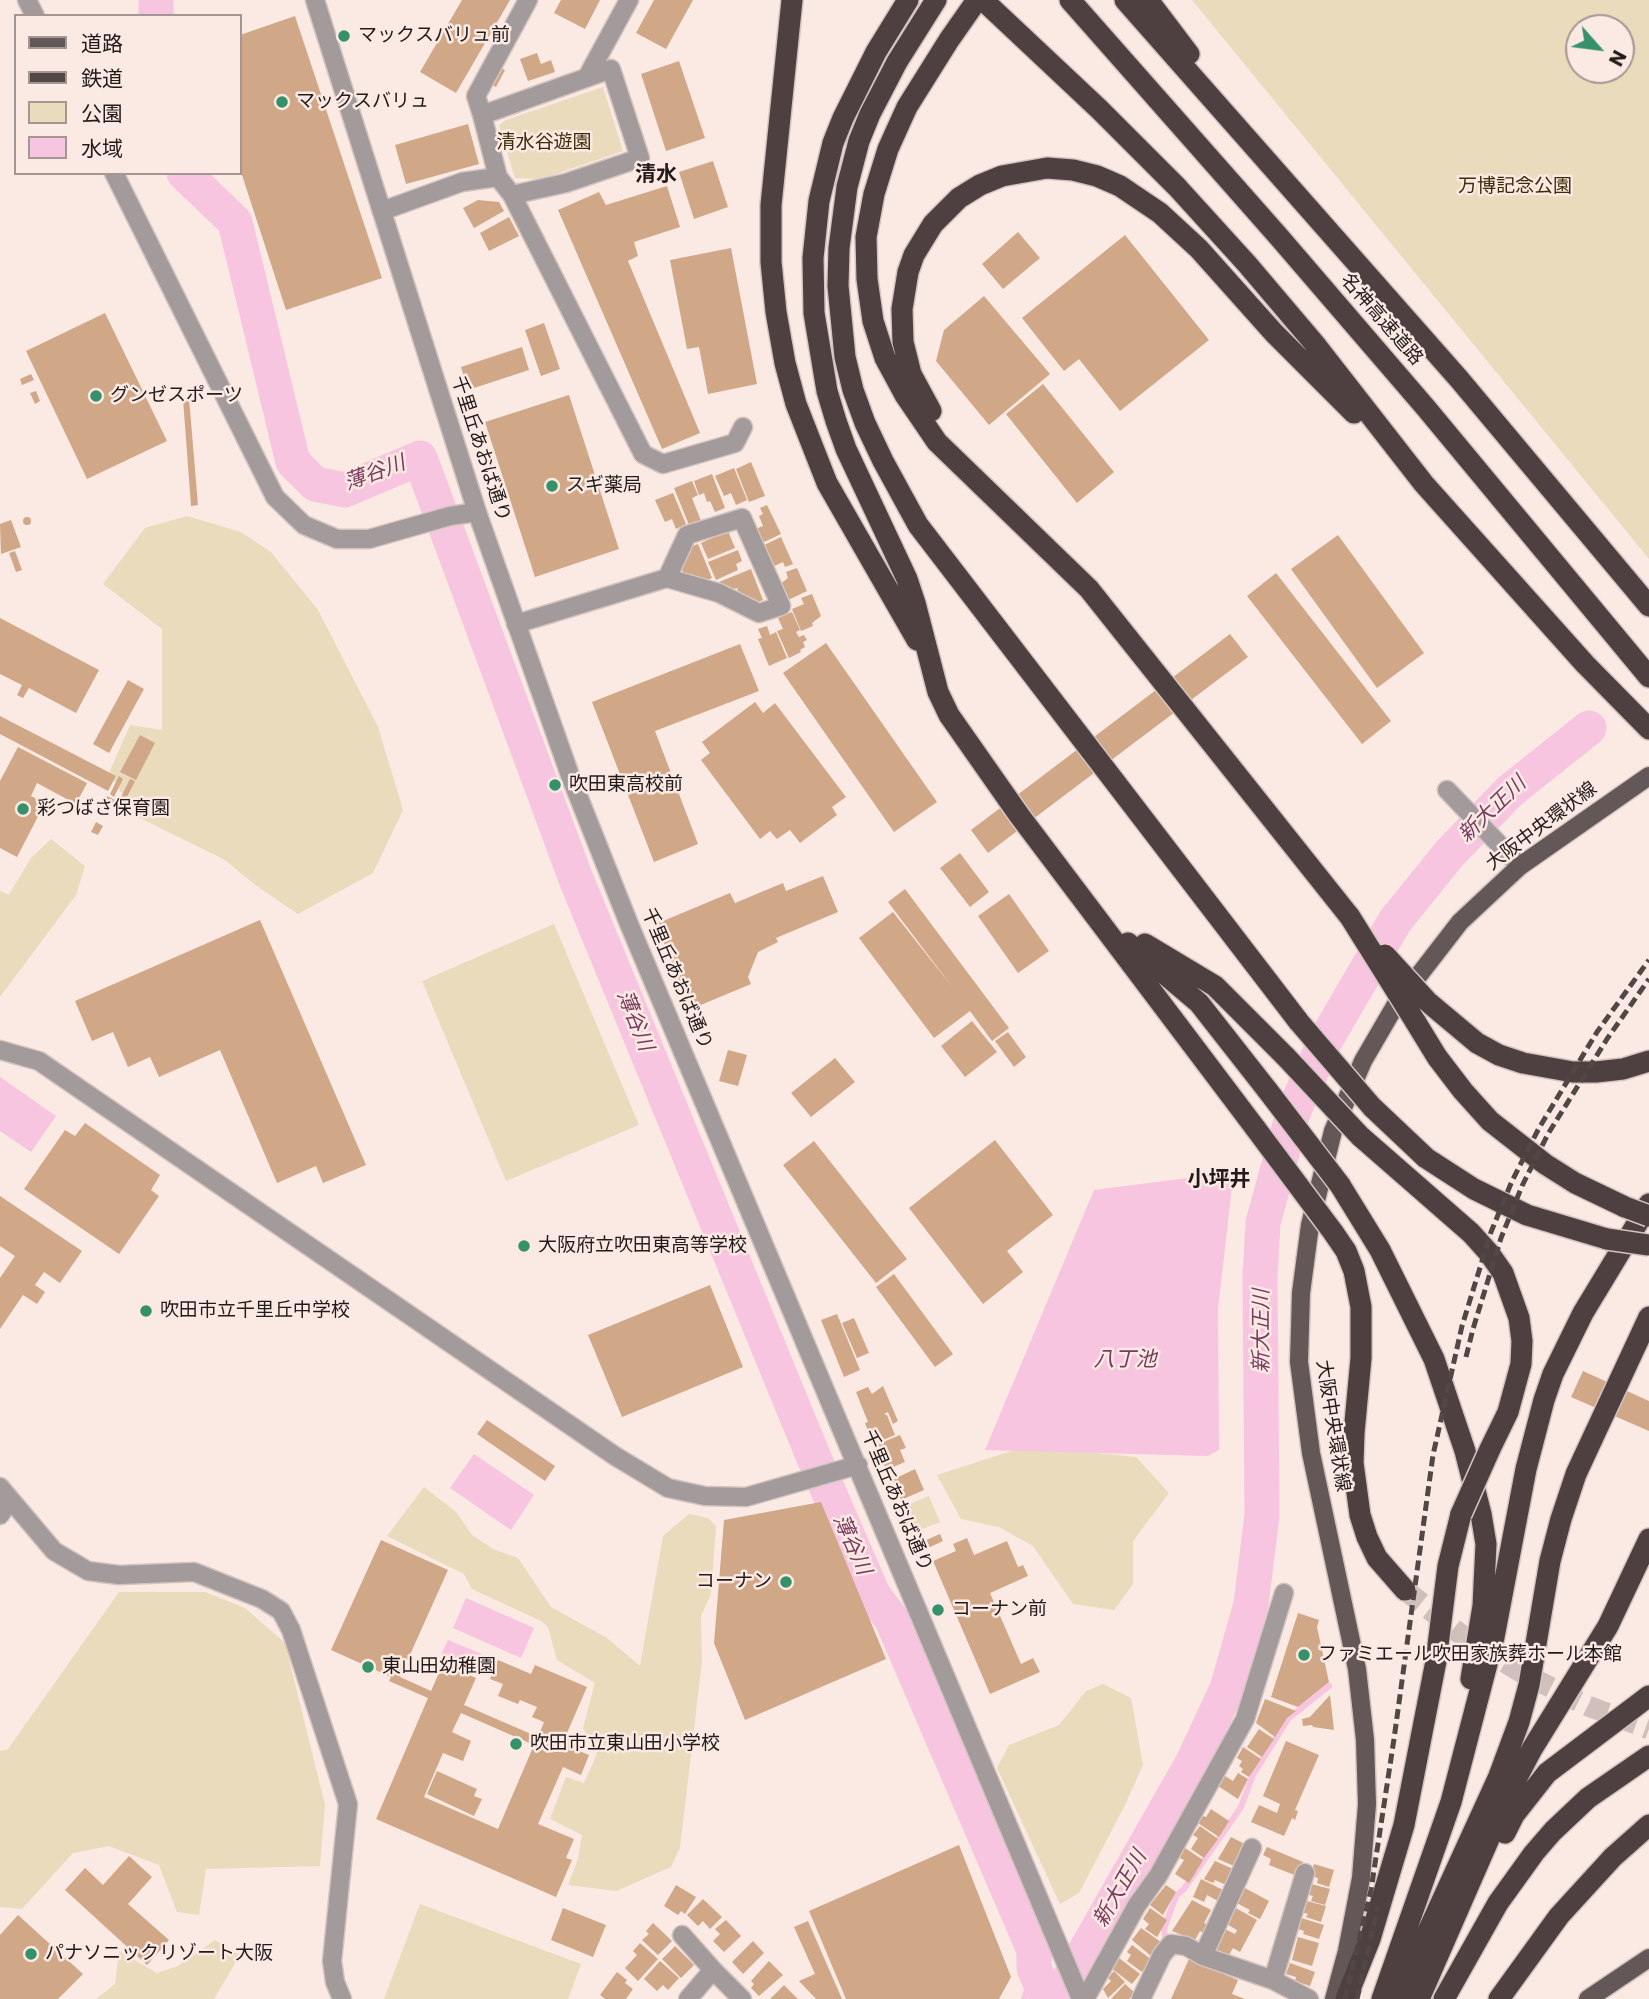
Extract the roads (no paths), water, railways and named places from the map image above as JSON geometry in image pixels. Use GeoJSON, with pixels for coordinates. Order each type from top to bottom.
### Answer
{"type":"FeatureCollection","features":[{"type":"Feature","properties":{"kind":"highway"},"geometry":{"type":"LineString","coordinates":[[792,0],[771,205],[774,287],[785,363],[803,425],[827,483],[929,660]]}},
{"type":"Feature","properties":{"kind":"highway"},"geometry":{"type":"LineString","coordinates":[[908,0],[857,88],[833,143],[815,229],[812,288],[817,338],[836,421],[846,449],[906,579],[938,692],[962,736],[1346,1251],[1354,1272],[1361,1307],[1362,1345],[1353,1463],[1354,1488],[1360,1515],[1377,1558],[1405,1590]]}},
{"type":"Feature","properties":{"kind":"highway"},"geometry":{"type":"LineString","coordinates":[[936,0],[897,62],[859,141],[847,187],[839,248],[838,286],[845,357],[853,390],[883,461],[918,525],[1299,1023],[1372,1107],[1426,1158],[1474,1189],[1527,1215],[1607,1239],[1649,1245]]}},
{"type":"Feature","properties":{"kind":"highway"},"geometry":{"type":"LineString","coordinates":[[977,0],[907,107],[880,171],[870,214],[866,237],[867,279],[878,341],[895,380],[937,442],[1089,589],[1350,917],[1457,1083],[1490,1121],[1545,1164],[1575,1183],[1625,1208],[1649,1216]]}},
{"type":"Feature","properties":{"kind":"highway"},"geometry":{"type":"LineString","coordinates":[[983,0],[1177,187],[1314,343],[1424,484]]}},
{"type":"Feature","properties":{"kind":"highway","name":"名神高速道路"},"geometry":{"type":"LineString","coordinates":[[1070,0],[1400,378],[1649,677]]}},
{"type":"Feature","properties":{"kind":"highway","name":"名神高速道路"},"geometry":{"type":"LineString","coordinates":[[1125,0],[1459,379],[1649,606]]}},
{"type":"Feature","properties":{"kind":"highway"},"geometry":{"type":"LineString","coordinates":[[1148,0],[1309,207]]}},
{"type":"Feature","properties":{"kind":"highway"},"geometry":{"type":"LineString","coordinates":[[1014,514],[927,406],[911,374],[903,342],[902,309],[908,272],[922,239],[944,211],[980,185],[1002,176],[1047,168],[1073,170],[1120,186],[1160,213],[1199,249],[1274,333],[1424,484],[1585,664],[1649,729]]}},
{"type":"Feature","properties":{"kind":"highway"},"geometry":{"type":"LineString","coordinates":[[1093,911],[1123,932],[1215,986],[1360,1136],[1471,1233],[1503,1273],[1519,1318],[1521,1364],[1508,1412],[1461,1514],[1448,1566],[1436,1661],[1404,1825],[1373,1929],[1346,1999]]}},
{"type":"Feature","properties":{"kind":"highway"},"geometry":{"type":"LineString","coordinates":[[1093,911],[1199,1003],[1340,1185],[1380,1250],[1433,1359],[1453,1411],[1481,1514],[1486,1544],[1484,1596],[1451,1802]]}},
{"type":"Feature","properties":{"kind":"highway"},"geometry":{"type":"LineString","coordinates":[[1350,917],[1428,1002],[1477,1043],[1499,1055],[1523,1063],[1573,1072],[1623,1069],[1649,1061]]}},
{"type":"Feature","properties":{"kind":"highway"},"geometry":{"type":"LineString","coordinates":[[1382,1999],[1451,1802],[1494,1637],[1526,1469],[1544,1401],[1557,1365],[1583,1313],[1649,1204]]}},
{"type":"Feature","properties":{"kind":"highway"},"geometry":{"type":"LineString","coordinates":[[1397,1999],[1499,1776],[1519,1722],[1530,1685],[1550,1561],[1561,1519],[1576,1474],[1649,1317]]}},
{"type":"Feature","properties":{"kind":"highway"},"geometry":{"type":"LineString","coordinates":[[1419,1999],[1509,1793],[1532,1749],[1608,1626],[1649,1539]]}},
{"type":"Feature","properties":{"kind":"highway"},"geometry":{"type":"LineString","coordinates":[[1425,1999],[1514,1815],[1528,1795],[1547,1773],[1649,1696]]}},
{"type":"Feature","properties":{"kind":"highway"},"geometry":{"type":"LineString","coordinates":[[1444,1999],[1498,1903],[1553,1830],[1588,1798],[1649,1756]]}},
{"type":"Feature","properties":{"kind":"highway"},"geometry":{"type":"LineString","coordinates":[[1499,1999],[1559,1916],[1613,1857],[1649,1825]]}},
{"type":"Feature","properties":{"kind":"main road","name":"大阪中央環状線"},"geometry":{"type":"LineString","coordinates":[[1334,1999],[1347,1951],[1361,1878],[1367,1804],[1366,1753],[1357,1669],[1311,1453],[1299,1362],[1301,1293],[1310,1225],[1334,1131],[1363,1061],[1395,1006],[1460,922],[1520,866],[1649,776]]}},
{"type":"Feature","properties":{"kind":"main road"},"geometry":{"type":"LineString","coordinates":[[1588,1999],[1611,1992],[1649,1958]]}},
{"type":"Feature","properties":{"kind":"street","name":"千里丘あおば通り"},"geometry":{"type":"LineString","coordinates":[[315,0],[477,512],[571,778],[629,924],[1083,1999]]}},
{"type":"Feature","properties":{"kind":"street"},"geometry":{"type":"LineString","coordinates":[[528,0],[476,96],[498,177],[512,195],[643,454],[663,464],[735,443],[743,427]]}},
{"type":"Feature","properties":{"kind":"street"},"geometry":{"type":"LineString","coordinates":[[587,77],[629,0]]}},
{"type":"Feature","properties":{"kind":"street"},"geometry":{"type":"LineString","coordinates":[[482,115],[611,69],[640,158],[566,183],[512,195]]}},
{"type":"Feature","properties":{"kind":"street"},"geometry":{"type":"LineString","coordinates":[[115,175],[275,496],[304,525],[337,539],[369,539],[450,516],[477,512]]}},
{"type":"Feature","properties":{"kind":"street"},"geometry":{"type":"LineString","coordinates":[[382,211],[461,182],[498,177]]}},
{"type":"Feature","properties":{"kind":"street"},"geometry":{"type":"LineString","coordinates":[[516,624],[667,578],[719,593],[760,613],[781,606],[742,518],[687,535],[667,578]]}},
{"type":"Feature","properties":{"kind":"street"},"geometry":{"type":"LineString","coordinates":[[1447,790],[1520,866]]}},
{"type":"Feature","properties":{"kind":"street"},"geometry":{"type":"LineString","coordinates":[[0,1050],[39,1060],[615,1456],[668,1488],[705,1496],[746,1497],[858,1465]]}},
{"type":"Feature","properties":{"kind":"street"},"geometry":{"type":"LineString","coordinates":[[4,1501],[54,1551],[88,1572],[119,1575],[194,1572],[262,1599],[281,1611],[291,1630],[348,1804],[332,1961],[335,1982],[342,1999]]}},
{"type":"Feature","properties":{"kind":"street"},"geometry":{"type":"LineString","coordinates":[[1083,1999],[1137,1905],[1158,1876],[1245,1719],[1284,1593]]}},
{"type":"Feature","properties":{"kind":"street"},"geometry":{"type":"LineString","coordinates":[[1203,1955],[1252,1848]]}},
{"type":"Feature","properties":{"kind":"street"},"geometry":{"type":"LineString","coordinates":[[1273,1980],[1305,1873]]}},
{"type":"Feature","properties":{"kind":"street"},"geometry":{"type":"LineString","coordinates":[[682,1935],[742,1999]]}},
{"type":"Feature","properties":{"kind":"street"},"geometry":{"type":"LineString","coordinates":[[1141,1999],[1162,1955],[1171,1944],[1186,1946],[1203,1955],[1273,1980],[1309,1999]]}},
{"type":"Feature","properties":{"kind":"street"},"geometry":{"type":"LineString","coordinates":[[688,1999],[713,1970]]}},
{"type":"Feature","properties":{"kind":"water"},"geometry":{"type":"Polygon","coordinates":[[[0,1077],[56,1116],[31,1152],[0,1131],[0,1077]]]}},
{"type":"Feature","properties":{"kind":"water","name":"八丁池"},"geometry":{"type":"Polygon","coordinates":[[[1227,1173],[1233,1178],[1218,1309],[1219,1450],[1208,1456],[985,1450],[1094,1190],[1227,1173]]]}},
{"type":"Feature","properties":{"kind":"water"},"geometry":{"type":"Polygon","coordinates":[[[474,1454],[534,1495],[511,1530],[450,1488],[474,1454]]]}},
{"type":"Feature","properties":{"kind":"water"},"geometry":{"type":"Polygon","coordinates":[[[466,1598],[534,1628],[521,1658],[453,1628],[466,1598]]]}},
{"type":"Feature","properties":{"kind":"water"},"geometry":{"type":"Polygon","coordinates":[[[448,1640],[482,1654],[475,1670],[441,1655],[448,1640]]]}},
{"type":"Feature","properties":{"kind":"waterway","name":"薄谷川"},"geometry":{"type":"LineString","coordinates":[[156,0],[156,14]]}},
{"type":"Feature","properties":{"kind":"waterway","name":"薄谷川"},"geometry":{"type":"LineString","coordinates":[[186,175],[235,222],[293,462],[315,484],[345,490],[420,458],[576,879],[814,1458],[873,1594],[892,1620],[1034,1950],[1034,1968],[1047,1999]]}},
{"type":"Feature","properties":{"kind":"waterway","name":"新大正川"},"geometry":{"type":"LineString","coordinates":[[1058,1999],[1193,1762],[1227,1689],[1251,1604],[1262,1515],[1260,1277],[1263,1223],[1293,1113],[1325,1041],[1395,921],[1450,853],[1510,791],[1589,728]]}},
{"type":"Feature","properties":{"kind":"waterway"},"geometry":{"type":"LineString","coordinates":[[1165,1937],[1164,1929],[1176,1896],[1184,1889],[1241,1807],[1253,1775],[1288,1719],[1329,1686]]}},
{"type":"Feature","properties":{"kind":"waterway"},"geometry":{"type":"LineString","coordinates":[[1024,1999],[1034,1968]]}},
{"type":"Feature","properties":{"kind":"tunnel"},"geometry":{"type":"LineString","coordinates":[[1405,1590],[1464,1637],[1524,1674],[1588,1706],[1649,1729]]}},
{"type":"Feature","properties":{"kind":"railway"},"geometry":{"type":"LineString","coordinates":[[1345,1999],[1371,1890],[1433,1455],[1462,1326],[1491,1232],[1512,1181],[1539,1128],[1597,1032],[1649,960]]}},
{"type":"Feature","properties":{"kind":"railway"},"geometry":{"type":"LineString","coordinates":[[1466,1357],[1501,1238],[1522,1186],[1548,1134],[1607,1039],[1649,979]]}},
{"type":"Feature","properties":{"kind":"railway"},"geometry":{"type":"LineString","coordinates":[[1357,1999],[1378,1906]]}},
{"type":"Feature","properties":{"kind":"place","name":"マックスバリュ前"},"geometry":{"type":"Point","coordinates":[344,36]}},
{"type":"Feature","properties":{"kind":"place","name":"マックスバリュ"},"geometry":{"type":"Point","coordinates":[282,102]}},
{"type":"Feature","properties":{"kind":"place","name":"グンゼスポーツ"},"geometry":{"type":"Point","coordinates":[96,396]}},
{"type":"Feature","properties":{"kind":"place","name":"スギ薬局"},"geometry":{"type":"Point","coordinates":[552,486]}},
{"type":"Feature","properties":{"kind":"place","name":"吹田東高校前"},"geometry":{"type":"Point","coordinates":[555,785]}},
{"type":"Feature","properties":{"kind":"place","name":"彩つばさ保育園"},"geometry":{"type":"Point","coordinates":[23,809]}},
{"type":"Feature","properties":{"kind":"place","name":"大阪府立吹田東高等学校"},"geometry":{"type":"Point","coordinates":[524,1246]}},
{"type":"Feature","properties":{"kind":"place","name":"吹田市立千里丘中学校"},"geometry":{"type":"Point","coordinates":[146,1311]}},
{"type":"Feature","properties":{"kind":"place","name":"コーナン"},"geometry":{"type":"Point","coordinates":[786,1582]}},
{"type":"Feature","properties":{"kind":"place","name":"コーナン前"},"geometry":{"type":"Point","coordinates":[938,1610]}},
{"type":"Feature","properties":{"kind":"place","name":"ファミエール吹田家族葬ホール本館"},"geometry":{"type":"Point","coordinates":[1304,1655]}},
{"type":"Feature","properties":{"kind":"place","name":"東山田幼稚園"},"geometry":{"type":"Point","coordinates":[368,1667]}},
{"type":"Feature","properties":{"kind":"place","name":"吹田市立東山田小学校"},"geometry":{"type":"Point","coordinates":[516,1744]}},
{"type":"Feature","properties":{"kind":"place","name":"パナソニックリゾート大阪"},"geometry":{"type":"Point","coordinates":[31,1954]}},
{"type":"Feature","properties":{"kind":"district","name":"清水"},"geometry":{"type":"Point","coordinates":[656,176]}},
{"type":"Feature","properties":{"kind":"district","name":"小坪井"},"geometry":{"type":"Point","coordinates":[1219,1181]}},
{"type":"Feature","properties":{"kind":"park label","name":"清水谷遊園"},"geometry":{"type":"Point","coordinates":[544,143]}},
{"type":"Feature","properties":{"kind":"park label","name":"万博記念公園"},"geometry":{"type":"Point","coordinates":[1515,187]}}]}
